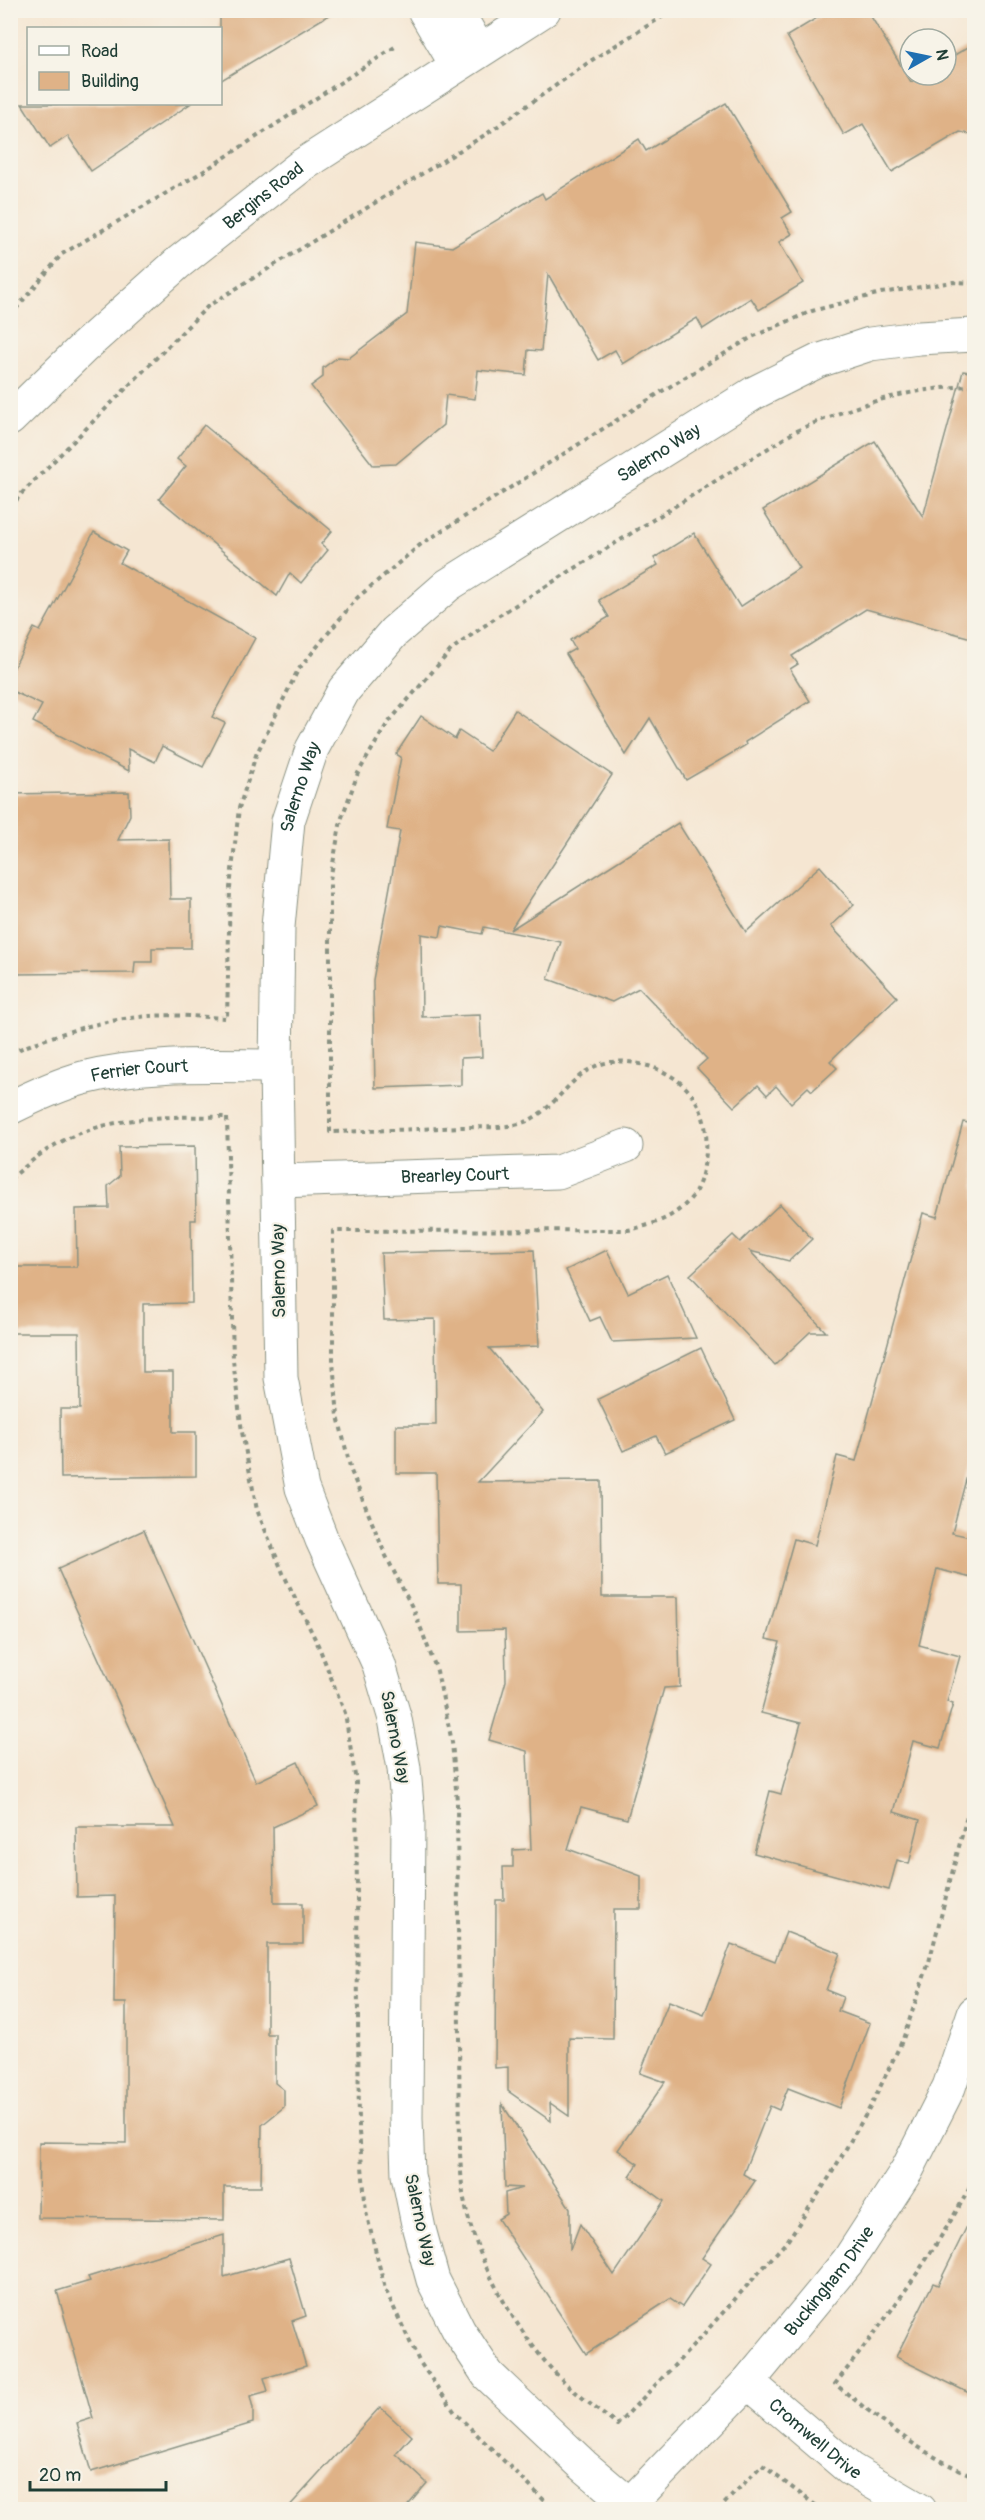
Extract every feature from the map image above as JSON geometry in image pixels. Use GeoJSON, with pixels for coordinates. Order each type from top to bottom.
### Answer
{"type":"FeatureCollection","features":[{"type":"Feature","properties":{"kind":"street"},"geometry":{"type":"LineString","coordinates":[[424,10],[468,57]]}},
{"type":"Feature","properties":{"kind":"street"},"geometry":{"type":"LineString","coordinates":[[456,10],[468,57]]}},
{"type":"Feature","properties":{"kind":"street","name":"Bergins Road"},"geometry":{"type":"LineString","coordinates":[[10,419],[83,348],[178,263],[301,166],[544,10]]}},
{"type":"Feature","properties":{"kind":"street","name":"Salerno Way"},"geometry":{"type":"LineString","coordinates":[[626,2507],[489,2375],[459,2331],[434,2280],[419,2229],[408,2175],[406,2118],[408,1817],[404,1768],[395,1719],[379,1665],[306,1499],[292,1442],[281,1378],[276,1066],[278,927],[288,821],[312,749],[344,690],[394,632],[448,585],[754,393],[818,361],[870,344],[975,335]]}},
{"type":"Feature","properties":{"kind":"street","name":"Ferrier Court"},"geometry":{"type":"LineString","coordinates":[[10,1108],[49,1089],[84,1078],[130,1069],[276,1066]]}},
{"type":"Feature","properties":{"kind":"street","name":"Brearley Court"},"geometry":{"type":"LineString","coordinates":[[278,1181],[558,1172],[626,1146]]}},
{"type":"Feature","properties":{"kind":"street","name":"Buckingham Drive"},"geometry":{"type":"LineString","coordinates":[[626,2507],[748,2382],[848,2261],[907,2170],[949,2087],[975,2013]]}},
{"type":"Feature","properties":{"kind":"street","name":"Cromwell Drive"},"geometry":{"type":"LineString","coordinates":[[748,2382],[850,2469],[920,2510]]}},
{"type":"Feature","properties":{"kind":"path"},"geometry":{"type":"LineString","coordinates":[[10,508],[22,493],[208,306],[488,133],[592,60],[673,10]]}},
{"type":"Feature","properties":{"kind":"path"},"geometry":{"type":"LineString","coordinates":[[10,316],[62,254],[204,171],[401,43]]}},
{"type":"Feature","properties":{"kind":"path"},"geometry":{"type":"LineString","coordinates":[[330,1132],[330,880],[341,820],[358,773],[387,724],[421,681],[452,649],[498,616],[796,431],[846,409],[889,396],[937,387],[975,386]]}},
{"type":"Feature","properties":{"kind":"path"},"geometry":{"type":"LineString","coordinates":[[10,1053],[70,1030],[110,1021],[151,1016],[228,1018]]}},
{"type":"Feature","properties":{"kind":"path"},"geometry":{"type":"LineString","coordinates":[[10,1179],[47,1150],[85,1131],[126,1120],[179,1116],[227,1117],[232,1360],[242,1432],[257,1510],[283,1573],[320,1647],[345,1713],[356,1782],[359,2132],[366,2212],[385,2289],[420,2361],[456,2414],[550,2506],[546,2510]]}},
{"type":"Feature","properties":{"kind":"path"},"geometry":{"type":"LineString","coordinates":[[617,2425],[692,2347],[788,2240],[830,2176],[872,2104],[903,2039],[929,1962],[975,1790]]}},
{"type":"Feature","properties":{"kind":"path"},"geometry":{"type":"LineString","coordinates":[[975,2180],[956,2214],[919,2270],[834,2384],[908,2442],[949,2466],[975,2476]]}},
{"type":"Feature","properties":{"kind":"path"},"geometry":{"type":"LineString","coordinates":[[718,2510],[762,2465],[822,2510]]}},
{"type":"Feature","properties":{"kind":"building"},"geometry":{"type":"Polygon","coordinates":[[[220,10],[337,10],[222,80],[222,27],[220,27],[220,10]]]}},
{"type":"Feature","properties":{"kind":"building"},"geometry":{"type":"Polygon","coordinates":[[[830,10],[867,10],[898,61],[898,87],[958,87],[958,53],[975,43],[975,135],[960,132],[892,172],[863,124],[844,135],[787,36],[830,10]]]}},
{"type":"Feature","properties":{"kind":"building"},"geometry":{"type":"Polygon","coordinates":[[[726,103],[792,212],[782,218],[792,234],[779,242],[803,283],[759,310],[751,298],[703,329],[697,318],[623,364],[615,350],[598,360],[548,274],[541,351],[528,350],[526,375],[478,370],[475,399],[446,395],[443,425],[396,464],[373,465],[311,386],[323,377],[323,368],[338,357],[349,358],[407,314],[415,242],[452,247],[542,193],[545,199],[639,139],[646,151],[726,103]]]}},
{"type":"Feature","properties":{"kind":"building"},"geometry":{"type":"Polygon","coordinates":[[[22,104],[189,105],[91,171],[68,136],[50,148],[22,104]]]}},
{"type":"Feature","properties":{"kind":"building"},"geometry":{"type":"Polygon","coordinates":[[[963,371],[975,373],[975,639],[866,609],[792,656],[798,664],[790,669],[810,701],[745,742],[746,745],[686,780],[650,718],[626,755],[566,654],[575,649],[570,640],[609,617],[599,600],[658,565],[654,558],[694,533],[740,607],[799,568],[763,510],[875,441],[923,517],[963,371]]]}},
{"type":"Feature","properties":{"kind":"building"},"geometry":{"type":"Polygon","coordinates":[[[204,425],[332,531],[321,544],[328,550],[301,583],[290,573],[277,596],[159,499],[186,466],[177,459],[204,425]]]}},
{"type":"Feature","properties":{"kind":"building"},"geometry":{"type":"Polygon","coordinates":[[[94,532],[127,551],[120,563],[255,638],[212,717],[225,723],[203,767],[162,746],[155,762],[128,749],[129,771],[33,722],[42,705],[10,690],[10,675],[34,628],[40,631],[94,532]]]}},
{"type":"Feature","properties":{"kind":"building"},"geometry":{"type":"Polygon","coordinates":[[[515,710],[612,775],[510,930],[678,823],[746,932],[820,866],[854,905],[831,926],[897,997],[830,1061],[837,1068],[812,1091],[808,1087],[791,1103],[776,1086],[767,1095],[758,1085],[734,1107],[697,1068],[707,1059],[639,988],[612,1002],[548,979],[561,942],[484,927],[482,934],[442,926],[440,937],[421,934],[422,1017],[480,1015],[482,1057],[461,1058],[461,1085],[375,1088],[373,980],[400,831],[387,829],[401,757],[396,754],[421,716],[455,739],[459,731],[489,751],[515,710]]]}},
{"type":"Feature","properties":{"kind":"building"},"geometry":{"type":"Polygon","coordinates":[[[129,792],[130,815],[118,840],[169,839],[170,899],[191,899],[191,948],[152,948],[152,962],[135,962],[134,973],[10,974],[10,794],[129,792]]]}},
{"type":"Feature","properties":{"kind":"building"},"geometry":{"type":"Polygon","coordinates":[[[963,1122],[975,1124],[975,1445],[952,1533],[975,1538],[975,1579],[937,1569],[919,1645],[960,1656],[947,1702],[953,1704],[940,1748],[913,1741],[894,1812],[920,1820],[909,1864],[897,1860],[889,1890],[754,1853],[770,1791],[781,1794],[801,1723],[761,1713],[780,1642],[766,1639],[794,1539],[815,1545],[837,1456],[856,1461],[923,1213],[937,1217],[963,1122]]]}},
{"type":"Feature","properties":{"kind":"building"},"geometry":{"type":"Polygon","coordinates":[[[195,1146],[196,1220],[191,1220],[192,1303],[143,1304],[143,1372],[173,1372],[173,1432],[196,1432],[196,1476],[61,1478],[60,1409],[80,1409],[79,1333],[12,1333],[11,1267],[77,1267],[76,1209],[109,1208],[108,1186],[120,1176],[119,1147],[195,1146]]]}},
{"type":"Feature","properties":{"kind":"building"},"geometry":{"type":"Polygon","coordinates":[[[780,1204],[812,1239],[789,1261],[750,1251],[826,1332],[810,1332],[775,1365],[690,1275],[733,1235],[740,1242],[780,1204]]]}},
{"type":"Feature","properties":{"kind":"building"},"geometry":{"type":"Polygon","coordinates":[[[534,1250],[539,1346],[489,1348],[543,1412],[478,1482],[601,1481],[602,1597],[678,1597],[680,1687],[664,1688],[627,1819],[581,1807],[568,1849],[641,1876],[641,1909],[614,1909],[613,2039],[569,2038],[569,2116],[550,2103],[551,2121],[508,2091],[508,2067],[495,2068],[496,1900],[504,1900],[503,1867],[513,1867],[513,1850],[531,1849],[527,1751],[489,1740],[506,1681],[505,1630],[461,1631],[461,1584],[438,1584],[436,1473],[396,1473],[396,1425],[436,1425],[435,1319],[384,1320],[381,1253],[534,1250]]]}},
{"type":"Feature","properties":{"kind":"building"},"geometry":{"type":"Polygon","coordinates":[[[607,1250],[628,1293],[667,1274],[696,1338],[612,1342],[600,1317],[590,1321],[566,1270],[607,1250]]]}},
{"type":"Feature","properties":{"kind":"building"},"geometry":{"type":"Polygon","coordinates":[[[701,1348],[735,1420],[665,1453],[656,1436],[623,1451],[598,1399],[701,1348]]]}},
{"type":"Feature","properties":{"kind":"building"},"geometry":{"type":"Polygon","coordinates":[[[144,1530],[256,1782],[298,1762],[318,1806],[273,1827],[274,1903],[303,1903],[303,1944],[267,1944],[267,2034],[275,2034],[275,2083],[284,2090],[284,2107],[262,2125],[261,2187],[224,2187],[224,2220],[38,2218],[39,2142],[126,2143],[126,2003],[114,2003],[115,1896],[77,1897],[76,1827],[175,1827],[58,1569],[144,1530]]]}},
{"type":"Feature","properties":{"kind":"building"},"geometry":{"type":"Polygon","coordinates":[[[786,1932],[840,1953],[826,1990],[843,1997],[838,2011],[870,2023],[839,2108],[788,2088],[779,2110],[770,2106],[743,2174],[755,2181],[702,2258],[711,2264],[682,2307],[670,2299],[586,2354],[498,2219],[506,2214],[505,2193],[522,2188],[505,2187],[502,2104],[570,2208],[570,2250],[580,2224],[614,2275],[664,2201],[630,2176],[638,2164],[618,2150],[665,2082],[640,2073],[669,2001],[704,2015],[731,1944],[775,1961],[786,1932]]]}},
{"type":"Feature","properties":{"kind":"building"},"geometry":{"type":"Polygon","coordinates":[[[975,2210],[975,2396],[896,2357],[933,2283],[938,2285],[975,2210]]]}},
{"type":"Feature","properties":{"kind":"building"},"geometry":{"type":"Polygon","coordinates":[[[224,2235],[224,2277],[289,2258],[306,2316],[292,2321],[306,2366],[264,2378],[268,2391],[250,2396],[253,2423],[91,2472],[77,2423],[93,2418],[57,2291],[90,2281],[88,2277],[224,2235]]]}},
{"type":"Feature","properties":{"kind":"building"},"geometry":{"type":"Polygon","coordinates":[[[380,2407],[412,2436],[396,2454],[427,2483],[404,2510],[286,2510],[380,2407]]]}}]}
